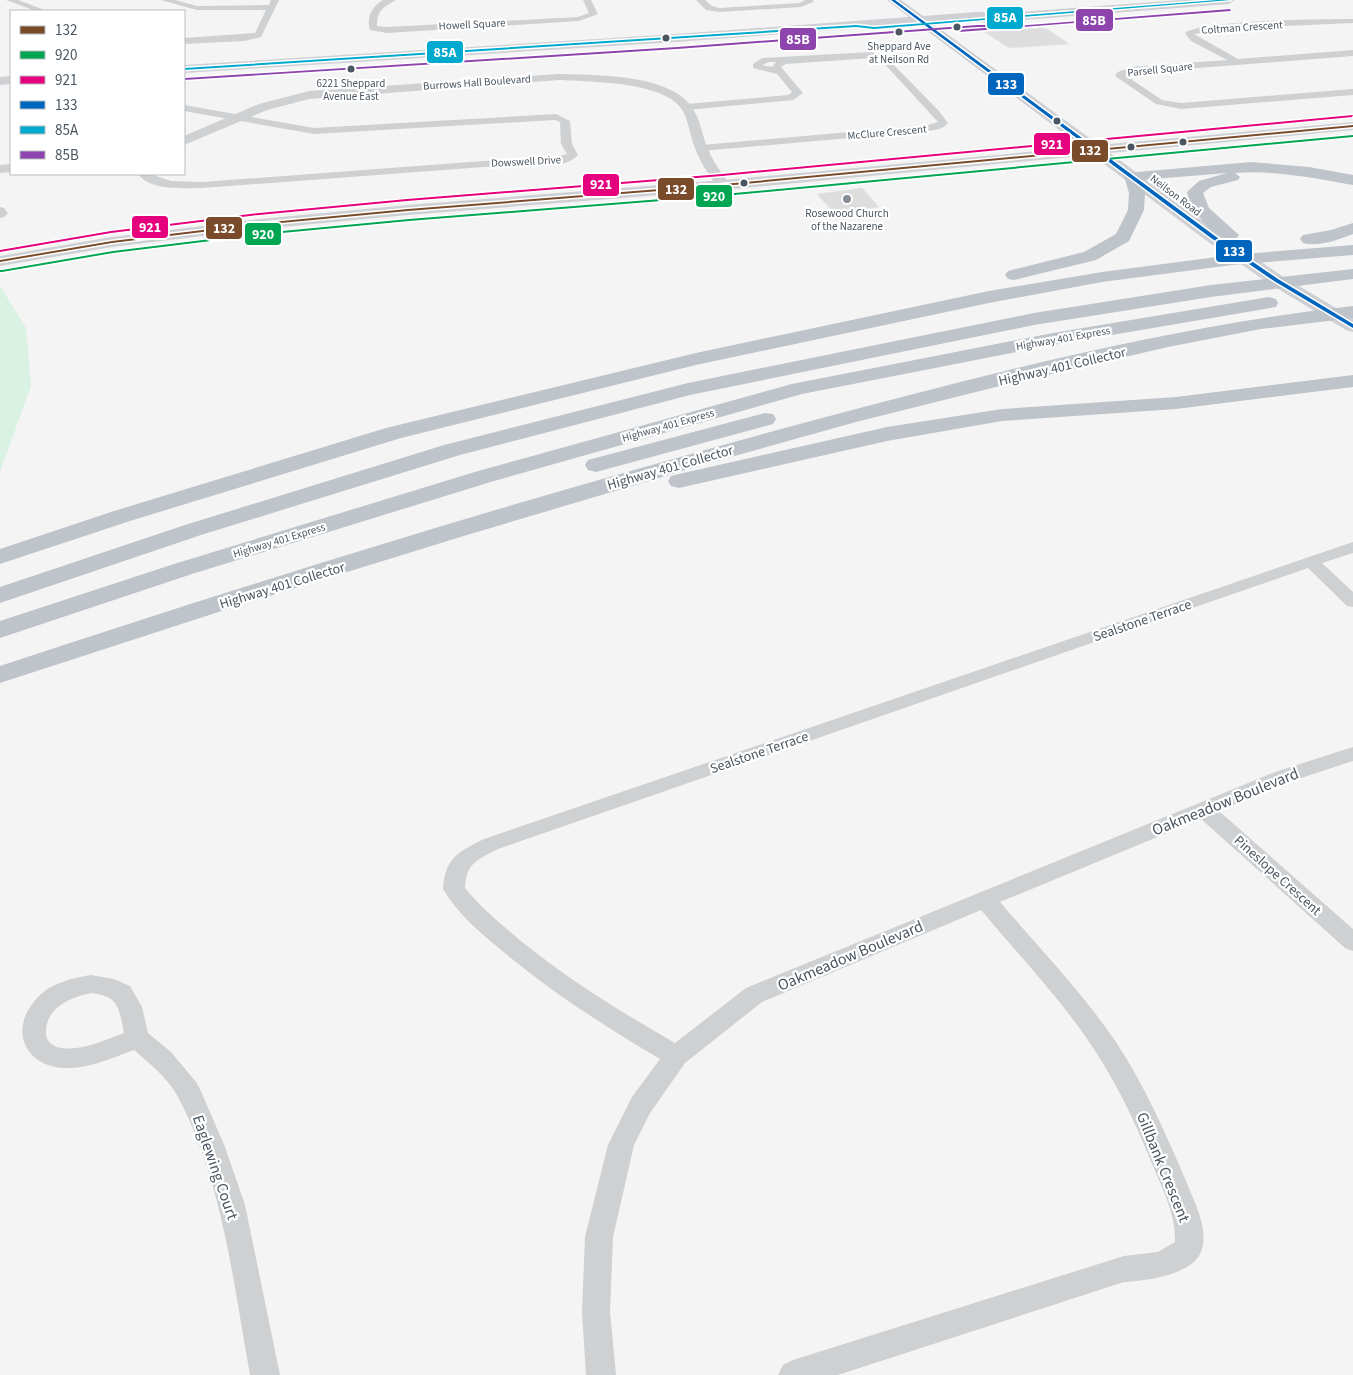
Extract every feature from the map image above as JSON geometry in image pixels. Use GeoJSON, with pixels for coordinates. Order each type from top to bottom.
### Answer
{"type":"FeatureCollection","features":[{"type":"Feature","properties":{"kind":"highway"},"geometry":{"type":"LineString","coordinates":[[944,289],[1040,270],[1090,256],[1123,237],[1136,210],[1136,170],[1251,167],[1309,172],[1351,187]]}},
{"type":"Feature","properties":{"kind":"highway"},"geometry":{"type":"LineString","coordinates":[[1222,236],[1196,200],[1195,192],[1205,184],[1224,178],[1253,176],[1286,178],[1351,187]]}},
{"type":"Feature","properties":{"kind":"highway"},"geometry":{"type":"LineString","coordinates":[[394,433],[456,409],[645,359],[833,314],[1088,268],[1335,235],[1353,228]]}},
{"type":"Feature","properties":{"kind":"highway"},"geometry":{"type":"LineString","coordinates":[[0,557],[122,516],[394,433],[696,360],[989,297],[1102,277],[1213,263],[1353,250]]}},
{"type":"Feature","properties":{"kind":"highway"},"geometry":{"type":"LineString","coordinates":[[688,389],[794,358],[1058,300],[1218,276],[1353,259]]}},
{"type":"Feature","properties":{"kind":"highway","name":"Highway 401 Express"},"geometry":{"type":"LineString","coordinates":[[0,595],[193,530],[452,450],[688,389],[1034,319],[1211,291],[1353,274]]}},
{"type":"Feature","properties":{"kind":"highway","name":"Highway 401 Express"},"geometry":{"type":"LineString","coordinates":[[0,630],[183,569],[486,476],[799,388],[1053,338],[1271,303],[1353,294]]}},
{"type":"Feature","properties":{"kind":"highway","name":"Highway 401 Collector"},"geometry":{"type":"LineString","coordinates":[[0,675],[535,506],[864,412],[1102,355],[1250,325],[1353,312]]}},
{"type":"Feature","properties":{"kind":"highway"},"geometry":{"type":"LineString","coordinates":[[0,648],[481,495],[826,403],[1088,346],[1189,329],[1250,325]]}},
{"type":"Feature","properties":{"kind":"highway"},"geometry":{"type":"LineString","coordinates":[[535,506],[600,500],[887,434],[1002,415],[1176,403],[1353,381]]}},
{"type":"Feature","properties":{"kind":"main road","name":"Neilson Road"},"geometry":{"type":"LineString","coordinates":[[893,0],[987,58],[1095,137],[1276,280],[1353,326]]}},
{"type":"Feature","properties":{"kind":"main road","name":"Neilson Road"},"geometry":{"type":"LineString","coordinates":[[907,0],[972,59],[1111,162],[1136,170]]}},
{"type":"Feature","properties":{"kind":"main road"},"geometry":{"type":"LineString","coordinates":[[185,69],[856,26],[874,28],[928,21],[1229,0]]}},
{"type":"Feature","properties":{"kind":"main road"},"geometry":{"type":"LineString","coordinates":[[972,59],[987,58]]}},
{"type":"Feature","properties":{"kind":"main road"},"geometry":{"type":"LineString","coordinates":[[0,260],[112,242],[260,224],[408,210],[723,185],[1353,126]]}},
{"type":"Feature","properties":{"kind":"main road","name":"Neilson Road"},"geometry":{"type":"LineString","coordinates":[[1222,236],[1353,312]]}},
{"type":"Feature","properties":{"kind":"street"},"geometry":{"type":"LineString","coordinates":[[10,0],[40,10]]}},
{"type":"Feature","properties":{"kind":"street"},"geometry":{"type":"LineString","coordinates":[[166,0],[197,8],[274,4]]}},
{"type":"Feature","properties":{"kind":"street","name":"Howell Square"},"geometry":{"type":"LineString","coordinates":[[392,0],[380,3],[373,28],[387,30],[579,18],[594,14],[587,0]]}},
{"type":"Feature","properties":{"kind":"street"},"geometry":{"type":"LineString","coordinates":[[700,0],[710,8],[724,10],[801,5],[809,2],[809,0]]}},
{"type":"Feature","properties":{"kind":"street"},"geometry":{"type":"LineString","coordinates":[[185,41],[244,38],[258,35],[274,4]]}},
{"type":"Feature","properties":{"kind":"street"},"geometry":{"type":"LineString","coordinates":[[8,10],[29,6]]}},
{"type":"Feature","properties":{"kind":"street","name":"Coltman Crescent"},"geometry":{"type":"LineString","coordinates":[[1237,62],[1194,39],[1189,32],[1266,24],[1353,21]]}},
{"type":"Feature","properties":{"kind":"street","name":"Parsell Square"},"geometry":{"type":"LineString","coordinates":[[1353,53],[1131,70],[1120,76],[1159,102],[1181,106],[1353,92]]}},
{"type":"Feature","properties":{"kind":"street","name":"McClure Crescent"},"geometry":{"type":"LineString","coordinates":[[701,148],[928,128],[943,123],[936,113],[886,62],[885,58],[880,56],[863,55],[784,61],[766,60],[761,61],[756,66],[780,72]]}},
{"type":"Feature","properties":{"kind":"street"},"geometry":{"type":"LineString","coordinates":[[723,185],[701,148],[687,107],[785,99],[795,96],[798,93],[797,90],[776,67],[784,61]]}},
{"type":"Feature","properties":{"kind":"street","name":"Burrows Hall Boulevard"},"geometry":{"type":"LineString","coordinates":[[185,141],[263,107],[294,98],[325,93],[559,77],[614,80],[650,87],[679,99],[687,107]]}},
{"type":"Feature","properties":{"kind":"street"},"geometry":{"type":"LineString","coordinates":[[185,108],[237,118]]}},
{"type":"Feature","properties":{"kind":"street","name":"Dowswell Drive"},"geometry":{"type":"LineString","coordinates":[[145,175],[157,182],[152,187],[152,191],[173,194],[189,191],[202,185],[511,162],[553,161],[565,160],[572,155],[568,151],[566,143],[565,121],[556,117],[336,131],[314,131],[237,118]]}},
{"type":"Feature","properties":{"kind":"street"},"geometry":{"type":"LineString","coordinates":[[0,210],[2,213],[0,215]]}},
{"type":"Feature","properties":{"kind":"street","name":"Sealstone Terrace"},"geometry":{"type":"LineString","coordinates":[[676,1056],[594,1008],[540,971],[471,912],[454,889],[456,868],[466,857],[492,844],[1353,547]]}},
{"type":"Feature","properties":{"kind":"street"},"geometry":{"type":"LineString","coordinates":[[1310,561],[1353,602]]}},
{"type":"Feature","properties":{"kind":"street","name":"Oakmeadow Boulevard"},"geometry":{"type":"LineString","coordinates":[[601,1375],[596,1312],[597,1260],[599,1237],[605,1208],[621,1145],[630,1124],[676,1056],[754,996],[1282,777],[1353,754]]}},
{"type":"Feature","properties":{"kind":"street","name":"Pineslope Crescent"},"geometry":{"type":"LineString","coordinates":[[1203,810],[1353,942]]}},
{"type":"Feature","properties":{"kind":"street","name":"Gillbank Crescent"},"geometry":{"type":"LineString","coordinates":[[793,1375],[1124,1269],[1152,1268],[1171,1262],[1189,1248],[1190,1233],[1175,1188],[1137,1100],[1118,1066],[1074,1005],[985,900]]}},
{"type":"Feature","properties":{"kind":"street","name":"Eaglewing Court"},"geometry":{"type":"LineString","coordinates":[[137,1038],[162,1059],[187,1089],[212,1147],[232,1205],[265,1375]]}},
{"type":"Feature","properties":{"kind":"green space"},"geometry":{"type":"Polygon","coordinates":[[[0,286],[26,328],[31,386],[0,472],[0,286]]]}},
{"type":"Feature","properties":{"kind":"building"},"geometry":{"type":"Polygon","coordinates":[[[1047,29],[1069,44],[1009,48],[985,32],[1047,29]]]}},
{"type":"Feature","properties":{"kind":"building","name":"Rosewood Church of the Nazarene"},"geometry":{"type":"Polygon","coordinates":[[[862,188],[879,207],[835,214],[817,194],[862,188]]]}},
{"type":"Feature","properties":{"kind":"transit line","name":"133"},"geometry":{"type":"LineString","coordinates":[[893,0],[1213,237],[1276,280],[1353,326]]}},
{"type":"Feature","properties":{"kind":"transit line","name":"85A"},"geometry":{"type":"LineString","coordinates":[[185,69],[856,26],[874,28],[1229,0]]}},
{"type":"Feature","properties":{"kind":"transit line","name":"85B"},"geometry":{"type":"LineString","coordinates":[[959,31],[1230,10]]}},
{"type":"Feature","properties":{"kind":"transit line","name":"85B"},"geometry":{"type":"LineString","coordinates":[[185,79],[677,48],[977,26],[1002,26]]}},
{"type":"Feature","properties":{"kind":"transit line","name":"921"},"geometry":{"type":"LineString","coordinates":[[0,251],[111,232],[259,214],[407,200],[722,175],[1352,116]]}},
{"type":"Feature","properties":{"kind":"transit line","name":"132"},"geometry":{"type":"LineString","coordinates":[[0,261],[112,242],[260,224],[408,210],[723,185],[1353,126]]}},
{"type":"Feature","properties":{"kind":"transit line","name":"920"},"geometry":{"type":"LineString","coordinates":[[2,271],[113,252],[261,234],[409,220],[724,195],[1353,136]]}},
{"type":"Feature","properties":{"kind":"place","name":"Sheppard Ave at Neilson Rd"},"geometry":{"type":"Point","coordinates":[899,32]}},
{"type":"Feature","properties":{"kind":"place","name":"6221 Sheppard Avenue East"},"geometry":{"type":"Point","coordinates":[351,69]}},
{"type":"Feature","properties":{"kind":"place","name":"Rosewood Church of the Nazarene"},"geometry":{"type":"Point","coordinates":[847,199]}}]}
